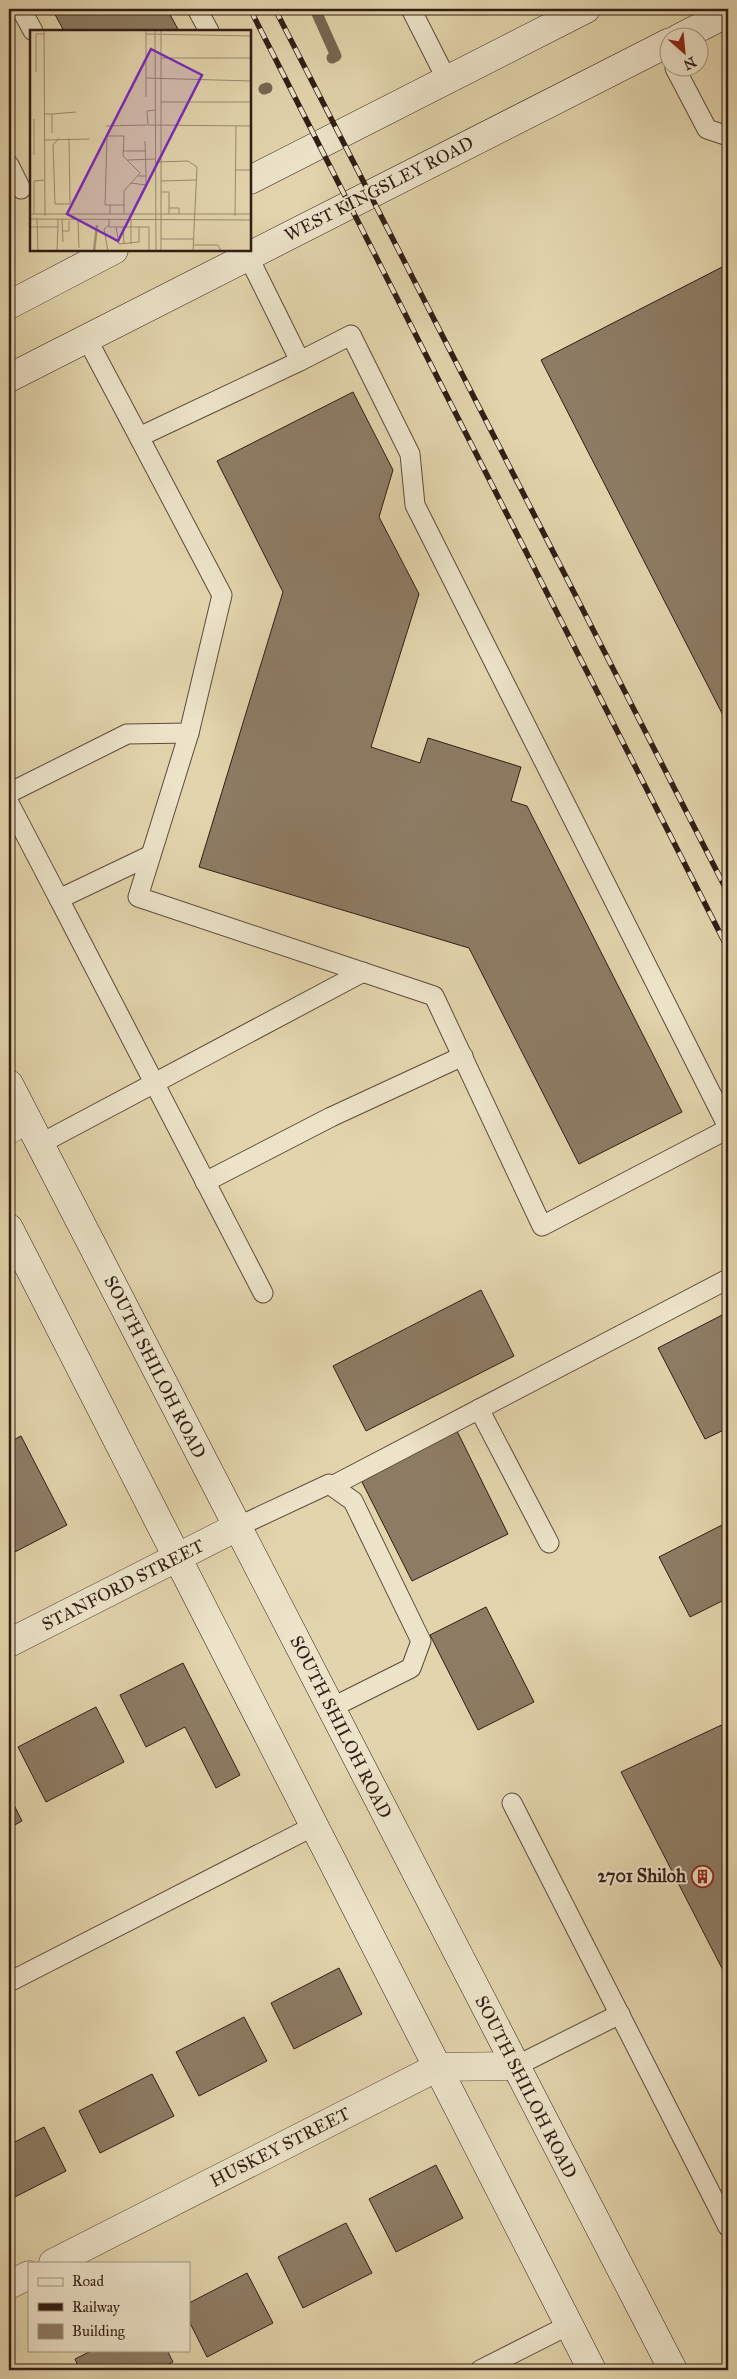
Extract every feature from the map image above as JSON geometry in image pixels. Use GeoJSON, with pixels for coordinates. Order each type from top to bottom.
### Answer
{"type":"FeatureCollection","features":[{"type":"Feature","properties":{"kind":"main road"},"geometry":{"type":"LineString","coordinates":[[251,179],[583,9]]}},
{"type":"Feature","properties":{"kind":"main road","name":"WEST KINGSLEY ROAD"},"geometry":{"type":"LineString","coordinates":[[705,28],[728,13]]}},
{"type":"Feature","properties":{"kind":"main road","name":"WEST KINGSLEY ROAD"},"geometry":{"type":"LineString","coordinates":[[9,378],[247,253],[660,55]]}},
{"type":"Feature","properties":{"kind":"main road"},"geometry":{"type":"LineString","coordinates":[[9,305],[112,251]]}},
{"type":"Feature","properties":{"kind":"main road","name":"SOUTH SHILOH ROAD"},"geometry":{"type":"LineString","coordinates":[[9,1084],[18,1124],[40,1144],[673,2370]]}},
{"type":"Feature","properties":{"kind":"main road"},"geometry":{"type":"LineString","coordinates":[[9,1228],[592,2370]]}},
{"type":"Feature","properties":{"kind":"main road","name":"STANFORD STREET"},"geometry":{"type":"LineString","coordinates":[[9,1643],[237,1526]]}},
{"type":"Feature","properties":{"kind":"main road","name":"HUSKEY STREET"},"geometry":{"type":"LineString","coordinates":[[55,2262],[438,2068],[516,2066]]}},
{"type":"Feature","properties":{"kind":"main road"},"geometry":{"type":"LineString","coordinates":[[9,2285],[28,2276]]}},
{"type":"Feature","properties":{"kind":"lane"},"geometry":{"type":"LineString","coordinates":[[21,9],[33,30]]}},
{"type":"Feature","properties":{"kind":"lane"},"geometry":{"type":"LineString","coordinates":[[197,9],[208,30]]}},
{"type":"Feature","properties":{"kind":"lane"},"geometry":{"type":"LineString","coordinates":[[412,9],[447,80]]}},
{"type":"Feature","properties":{"kind":"lane"},"geometry":{"type":"LineString","coordinates":[[684,78],[707,129],[728,136]]}},
{"type":"Feature","properties":{"kind":"lane"},"geometry":{"type":"LineString","coordinates":[[9,166],[20,189]]}},
{"type":"Feature","properties":{"kind":"lane"},"geometry":{"type":"LineString","coordinates":[[247,253],[300,362]]}},
{"type":"Feature","properties":{"kind":"lane"},"geometry":{"type":"LineString","coordinates":[[86,339],[222,594],[189,733],[149,856],[138,897],[434,996],[542,1226],[728,1128],[415,505],[410,454],[351,335],[300,362],[139,437]]}},
{"type":"Feature","properties":{"kind":"lane"},"geometry":{"type":"LineString","coordinates":[[9,793],[127,734],[189,733]]}},
{"type":"Feature","properties":{"kind":"lane"},"geometry":{"type":"LineString","coordinates":[[9,803],[263,1293]]}},
{"type":"Feature","properties":{"kind":"lane"},"geometry":{"type":"LineString","coordinates":[[59,899],[149,856]]}},
{"type":"Feature","properties":{"kind":"lane"},"geometry":{"type":"LineString","coordinates":[[40,1144],[363,972]]}},
{"type":"Feature","properties":{"kind":"lane"},"geometry":{"type":"LineString","coordinates":[[205,1182],[331,1117],[463,1056]]}},
{"type":"Feature","properties":{"kind":"lane"},"geometry":{"type":"LineString","coordinates":[[332,1486],[728,1279]]}},
{"type":"Feature","properties":{"kind":"lane"},"geometry":{"type":"LineString","coordinates":[[479,1409],[549,1543]]}},
{"type":"Feature","properties":{"kind":"lane"},"geometry":{"type":"LineString","coordinates":[[237,1526],[329,1484],[353,1501],[421,1641],[411,1668],[331,1708]]}},
{"type":"Feature","properties":{"kind":"lane"},"geometry":{"type":"LineString","coordinates":[[512,1803],[728,2227]]}},
{"type":"Feature","properties":{"kind":"lane"},"geometry":{"type":"LineString","coordinates":[[9,1982],[314,1826]]}},
{"type":"Feature","properties":{"kind":"lane"},"geometry":{"type":"LineString","coordinates":[[516,2066],[620,2014]]}},
{"type":"Feature","properties":{"kind":"lane"},"geometry":{"type":"LineString","coordinates":[[480,2370],[569,2325]]}},
{"type":"Feature","properties":{"kind":"building"},"geometry":{"type":"Polygon","coordinates":[[[52,9],[167,9],[178,30],[63,30],[52,9]]]}},
{"type":"Feature","properties":{"kind":"building"},"geometry":{"type":"Polygon","coordinates":[[[728,264],[728,725],[541,360],[728,264]]]}},
{"type":"Feature","properties":{"kind":"building"},"geometry":{"type":"Polygon","coordinates":[[[353,392],[393,470],[379,517],[419,594],[371,747],[420,763],[428,738],[521,767],[511,801],[527,806],[682,1112],[579,1164],[469,948],[199,867],[283,592],[217,461],[353,392]]]}},
{"type":"Feature","properties":{"kind":"building"},"geometry":{"type":"Polygon","coordinates":[[[481,1290],[514,1356],[366,1431],[333,1366],[481,1290]]]}},
{"type":"Feature","properties":{"kind":"building"},"geometry":{"type":"Polygon","coordinates":[[[728,1312],[728,1428],[705,1439],[658,1348],[728,1312]]]}},
{"type":"Feature","properties":{"kind":"building"},"geometry":{"type":"Polygon","coordinates":[[[457,1431],[508,1534],[412,1581],[361,1480],[457,1431]]]}},
{"type":"Feature","properties":{"kind":"building"},"geometry":{"type":"Polygon","coordinates":[[[21,1436],[67,1525],[9,1555],[9,1442],[21,1436]]]}},
{"type":"Feature","properties":{"kind":"building"},"geometry":{"type":"Polygon","coordinates":[[[728,1522],[728,1598],[690,1617],[659,1557],[728,1522]]]}},
{"type":"Feature","properties":{"kind":"building"},"geometry":{"type":"Polygon","coordinates":[[[486,1607],[534,1702],[478,1730],[430,1635],[486,1607]]]}},
{"type":"Feature","properties":{"kind":"building"},"geometry":{"type":"Polygon","coordinates":[[[183,1663],[240,1775],[216,1788],[185,1727],[146,1747],[120,1695],[183,1663]]]}},
{"type":"Feature","properties":{"kind":"building"},"geometry":{"type":"Polygon","coordinates":[[[96,1707],[124,1762],[46,1802],[18,1747],[96,1707]]]}},
{"type":"Feature","properties":{"kind":"building","name":"2701 Shiloh"},"geometry":{"type":"Polygon","coordinates":[[[728,1722],[728,1980],[621,1772],[728,1722]]]}},
{"type":"Feature","properties":{"kind":"building"},"geometry":{"type":"Polygon","coordinates":[[[9,1795],[22,1821],[9,1828],[9,1795]]]}},
{"type":"Feature","properties":{"kind":"building"},"geometry":{"type":"Polygon","coordinates":[[[339,1968],[362,2014],[294,2049],[271,2003],[339,1968]]]}},
{"type":"Feature","properties":{"kind":"building"},"geometry":{"type":"Polygon","coordinates":[[[244,2017],[267,2061],[199,2096],[176,2052],[244,2017]]]}},
{"type":"Feature","properties":{"kind":"building"},"geometry":{"type":"Polygon","coordinates":[[[152,2074],[174,2116],[100,2153],[79,2111],[152,2074]]]}},
{"type":"Feature","properties":{"kind":"building"},"geometry":{"type":"Polygon","coordinates":[[[44,2127],[66,2171],[9,2200],[9,2145],[44,2127]]]}},
{"type":"Feature","properties":{"kind":"building"},"geometry":{"type":"Polygon","coordinates":[[[436,2165],[463,2218],[396,2252],[369,2199],[436,2165]]]}},
{"type":"Feature","properties":{"kind":"building"},"geometry":{"type":"Polygon","coordinates":[[[346,2223],[372,2273],[303,2308],[278,2257],[346,2223]]]}},
{"type":"Feature","properties":{"kind":"building"},"geometry":{"type":"Polygon","coordinates":[[[247,2273],[273,2323],[207,2357],[190,2323],[190,2302],[247,2273]]]}},
{"type":"Feature","properties":{"kind":"building"},"geometry":{"type":"Polygon","coordinates":[[[89,2352],[168,2352],[173,2362],[156,2370],[80,2370],[75,2359],[89,2352]]]}},
{"type":"Feature","properties":{"kind":"waterway"},"geometry":{"type":"LineString","coordinates":[[315,9],[336,56],[332,58]]}},
{"type":"Feature","properties":{"kind":"railway"},"geometry":{"type":"LineString","coordinates":[[250,9],[728,949]]}},
{"type":"Feature","properties":{"kind":"railway"},"geometry":{"type":"LineString","coordinates":[[275,9],[728,893]]}},
{"type":"Feature","properties":{"kind":"place","name":"2701 Shiloh"},"geometry":{"type":"Point","coordinates":[702,1876]}}]}
